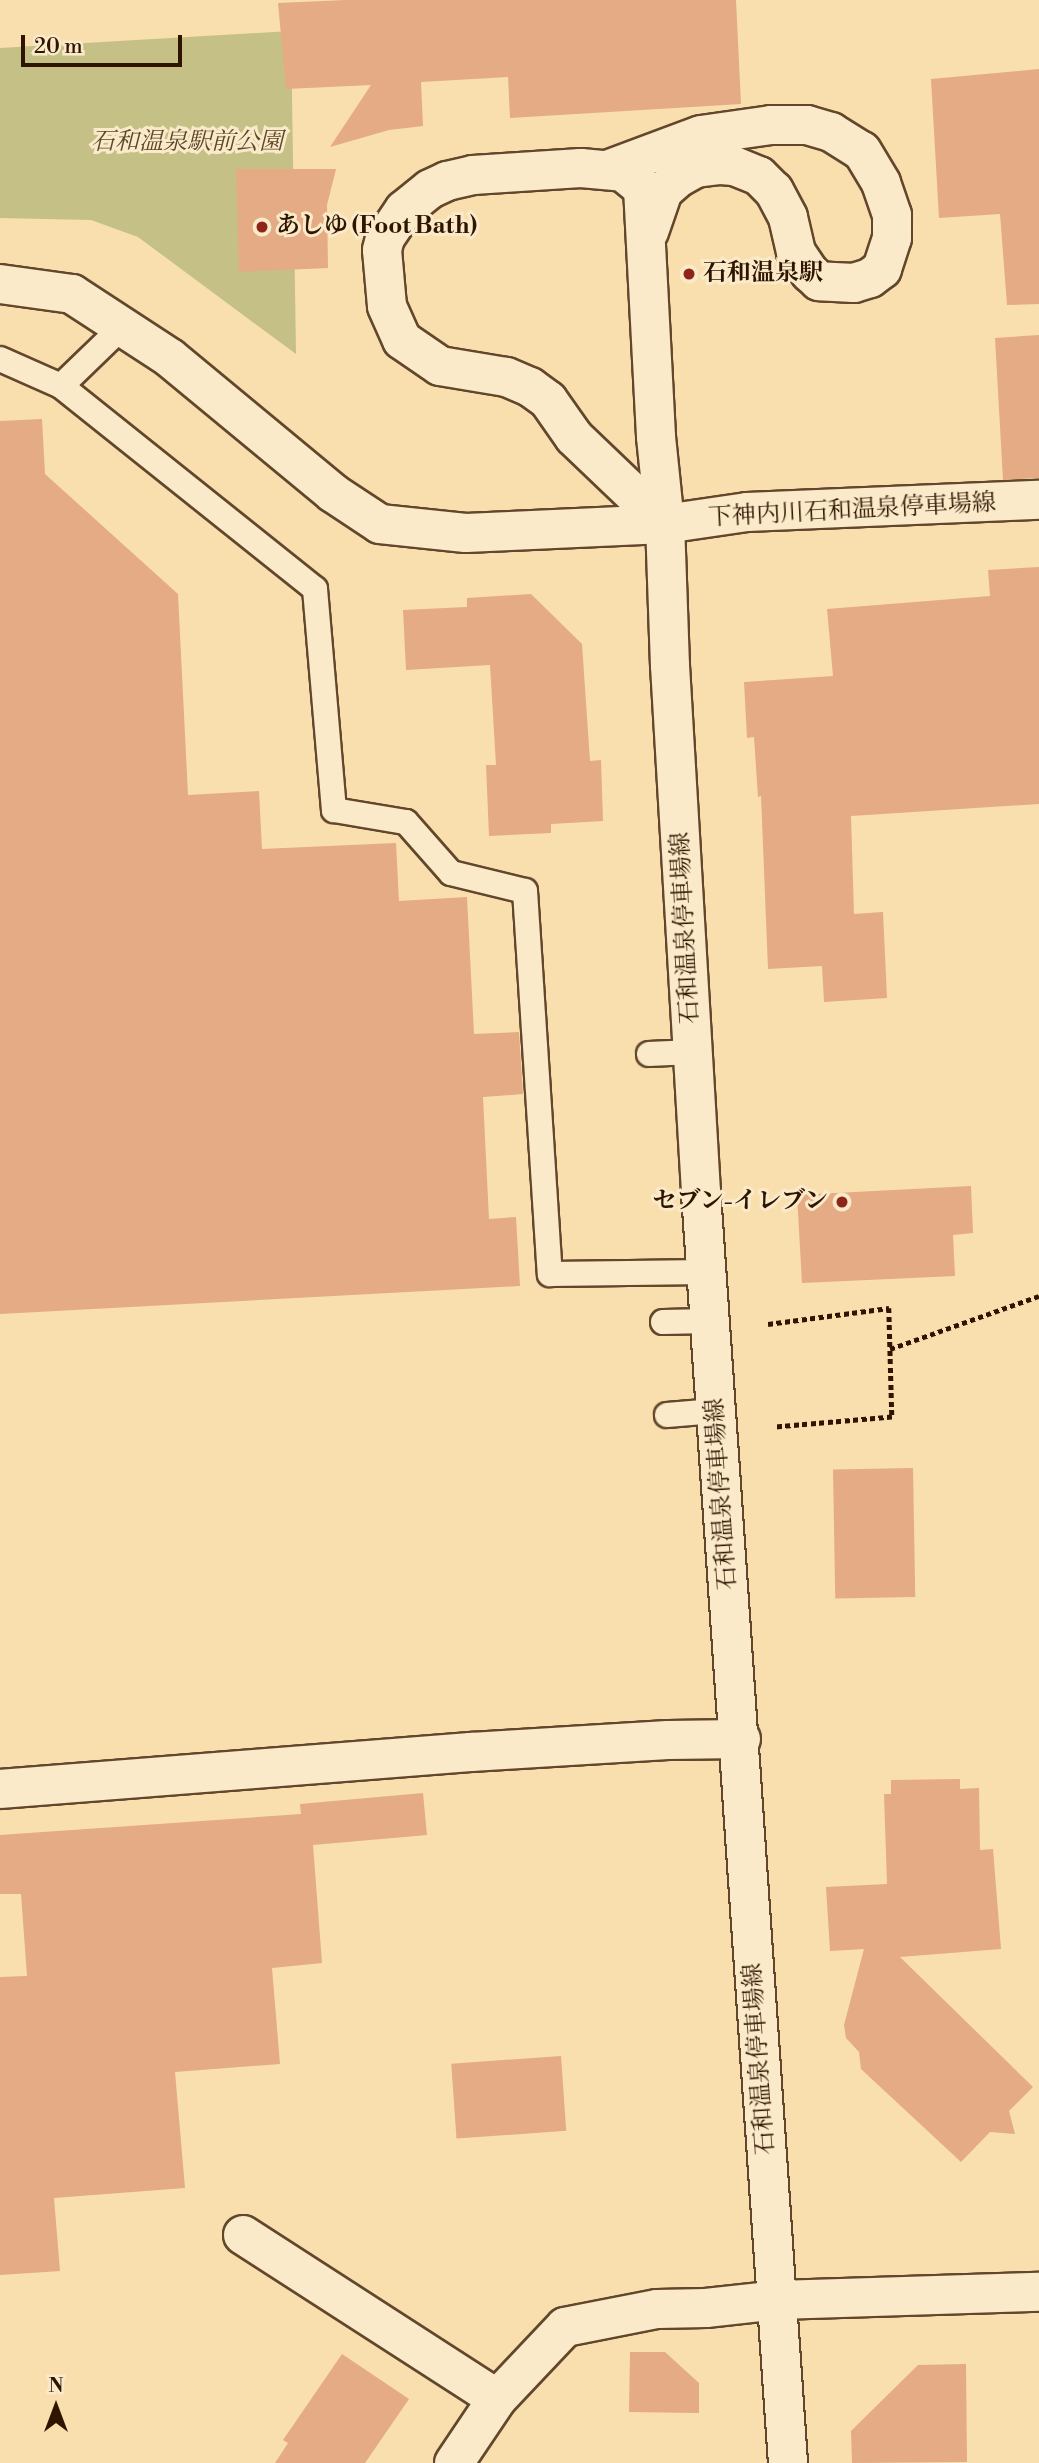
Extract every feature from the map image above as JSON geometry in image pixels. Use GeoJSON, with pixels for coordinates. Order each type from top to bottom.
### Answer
{"type":"FeatureCollection","features":[{"type":"Feature","properties":{"kind":"street"},"geometry":{"type":"LineString","coordinates":[[647,242],[652,219],[663,191],[696,168],[720,165],[759,176],[774,191],[783,203],[802,264],[820,281],[854,283],[870,278],[882,269],[892,238],[892,215],[881,183],[862,151],[831,132],[807,125],[771,125],[701,135],[607,170],[494,173],[447,181],[430,189],[404,210],[384,238],[382,250],[387,306],[402,340],[440,366],[506,377],[530,387],[548,400],[574,437],[665,524]]}},
{"type":"Feature","properties":{"kind":"street","name":"石和温泉停車場線"},"geometry":{"type":"LineString","coordinates":[[607,170],[623,172],[643,188],[656,436],[665,524],[715,1410],[741,1739],[789,2463]]}},
{"type":"Feature","properties":{"kind":"street","name":"下神内川石和温泉停車場線"},"geometry":{"type":"LineString","coordinates":[[0,284],[72,294],[170,358],[333,493],[380,524],[466,533],[665,524],[747,512],[1039,500]]}},
{"type":"Feature","properties":{"kind":"street"},"geometry":{"type":"LineString","coordinates":[[0,1789],[471,1752],[741,1739]]}},
{"type":"Feature","properties":{"kind":"street"},"geometry":{"type":"LineString","coordinates":[[243,2235],[496,2399]]}},
{"type":"Feature","properties":{"kind":"street"},"geometry":{"type":"LineString","coordinates":[[454,2463],[496,2399],[565,2327],[657,2309],[706,2308],[778,2300],[1039,2292]]}},
{"type":"Feature","properties":{"kind":"lane"},"geometry":{"type":"LineString","coordinates":[[61,386],[122,327]]}},
{"type":"Feature","properties":{"kind":"lane"},"geometry":{"type":"LineString","coordinates":[[0,359],[61,386],[315,589],[334,810],[406,822],[452,873],[525,891],[550,1274],[707,1272]]}},
{"type":"Feature","properties":{"kind":"lane"},"geometry":{"type":"LineString","coordinates":[[649,1054],[693,1052]]}},
{"type":"Feature","properties":{"kind":"lane"},"geometry":{"type":"LineString","coordinates":[[663,1322],[710,1321]]}},
{"type":"Feature","properties":{"kind":"lane"},"geometry":{"type":"LineString","coordinates":[[667,1415],[715,1410]]}},
{"type":"Feature","properties":{"kind":"path"},"geometry":{"type":"LineString","coordinates":[[890,1349],[1039,1296]]}},
{"type":"Feature","properties":{"kind":"path"},"geometry":{"type":"LineString","coordinates":[[768,1324],[888,1308],[892,1417],[775,1427]]}},
{"type":"Feature","properties":{"kind":"green space","name":"石和温泉駅前公園"},"geometry":{"type":"Polygon","coordinates":[[[291,31],[296,354],[138,237],[91,220],[0,218],[0,48],[291,31]]]}},
{"type":"Feature","properties":{"kind":"building"},"geometry":{"type":"Polygon","coordinates":[[[346,0],[736,0],[741,104],[510,118],[508,77],[421,82],[423,126],[389,130],[330,147],[371,85],[286,89],[278,3],[346,0]]]}},
{"type":"Feature","properties":{"kind":"building"},"geometry":{"type":"Polygon","coordinates":[[[1039,69],[1039,304],[1007,305],[1000,214],[939,218],[931,79],[1039,69]]]}},
{"type":"Feature","properties":{"kind":"building"},"geometry":{"type":"Polygon","coordinates":[[[236,169],[336,169],[327,205],[328,268],[239,272],[236,169]]]}},
{"type":"Feature","properties":{"kind":"building"},"geometry":{"type":"Polygon","coordinates":[[[1039,335],[1039,478],[1003,480],[995,338],[1039,335]]]}},
{"type":"Feature","properties":{"kind":"building"},"geometry":{"type":"Polygon","coordinates":[[[42,419],[45,474],[178,594],[188,795],[259,791],[262,849],[396,843],[399,901],[467,897],[474,1034],[519,1032],[523,1094],[483,1097],[489,1219],[516,1217],[520,1286],[0,1314],[0,421],[42,419]]]}},
{"type":"Feature","properties":{"kind":"building"},"geometry":{"type":"Polygon","coordinates":[[[1039,567],[1039,804],[851,816],[854,914],[883,912],[887,998],[824,1002],[822,966],[768,969],[761,796],[758,797],[754,737],[747,738],[744,682],[833,676],[827,609],[990,596],[988,570],[1039,567]]]}},
{"type":"Feature","properties":{"kind":"building"},"geometry":{"type":"Polygon","coordinates":[[[531,594],[582,644],[590,761],[601,760],[603,821],[551,824],[551,833],[489,836],[486,765],[496,765],[490,665],[406,670],[403,610],[467,607],[467,598],[531,594]]]}},
{"type":"Feature","properties":{"kind":"building"},"geometry":{"type":"Polygon","coordinates":[[[971,1186],[973,1233],[953,1235],[955,1276],[802,1283],[797,1195],[971,1186]]]}},
{"type":"Feature","properties":{"kind":"building"},"geometry":{"type":"Polygon","coordinates":[[[913,1468],[915,1597],[835,1598],[833,1469],[913,1468]]]}},
{"type":"Feature","properties":{"kind":"building"},"geometry":{"type":"Polygon","coordinates":[[[960,1779],[960,1789],[979,1788],[980,1850],[993,1849],[1001,1949],[900,1957],[1033,2087],[1009,2111],[1015,2134],[990,2132],[961,2162],[861,2069],[859,2052],[846,2038],[844,2025],[864,1949],[830,1951],[826,1887],[887,1884],[884,1794],[891,1794],[891,1780],[960,1779]]]}},
{"type":"Feature","properties":{"kind":"building"},"geometry":{"type":"Polygon","coordinates":[[[423,1793],[427,1835],[313,1845],[322,1963],[272,1968],[280,2064],[175,2072],[185,2188],[54,2198],[60,2271],[0,2275],[0,1977],[27,1976],[21,1894],[0,1894],[0,1835],[301,1814],[300,1804],[423,1793]]]}},
{"type":"Feature","properties":{"kind":"building"},"geometry":{"type":"Polygon","coordinates":[[[561,2056],[566,2131],[456,2138],[451,2064],[561,2056]]]}},
{"type":"Feature","properties":{"kind":"building"},"geometry":{"type":"Polygon","coordinates":[[[630,2352],[665,2352],[699,2383],[699,2413],[629,2412],[630,2352]]]}},
{"type":"Feature","properties":{"kind":"building"},"geometry":{"type":"Polygon","coordinates":[[[342,2354],[409,2399],[365,2463],[275,2463],[288,2443],[283,2440],[342,2354]]]}},
{"type":"Feature","properties":{"kind":"building"},"geometry":{"type":"Polygon","coordinates":[[[966,2364],[967,2462],[852,2463],[851,2431],[918,2365],[966,2364]]]}},
{"type":"Feature","properties":{"kind":"place","name":"あしゆ (Foot Bath)"},"geometry":{"type":"Point","coordinates":[262,227]}},
{"type":"Feature","properties":{"kind":"place","name":"石和温泉駅"},"geometry":{"type":"Point","coordinates":[689,274]}},
{"type":"Feature","properties":{"kind":"place","name":"セブン-イレブン"},"geometry":{"type":"Point","coordinates":[842,1202]}}]}
